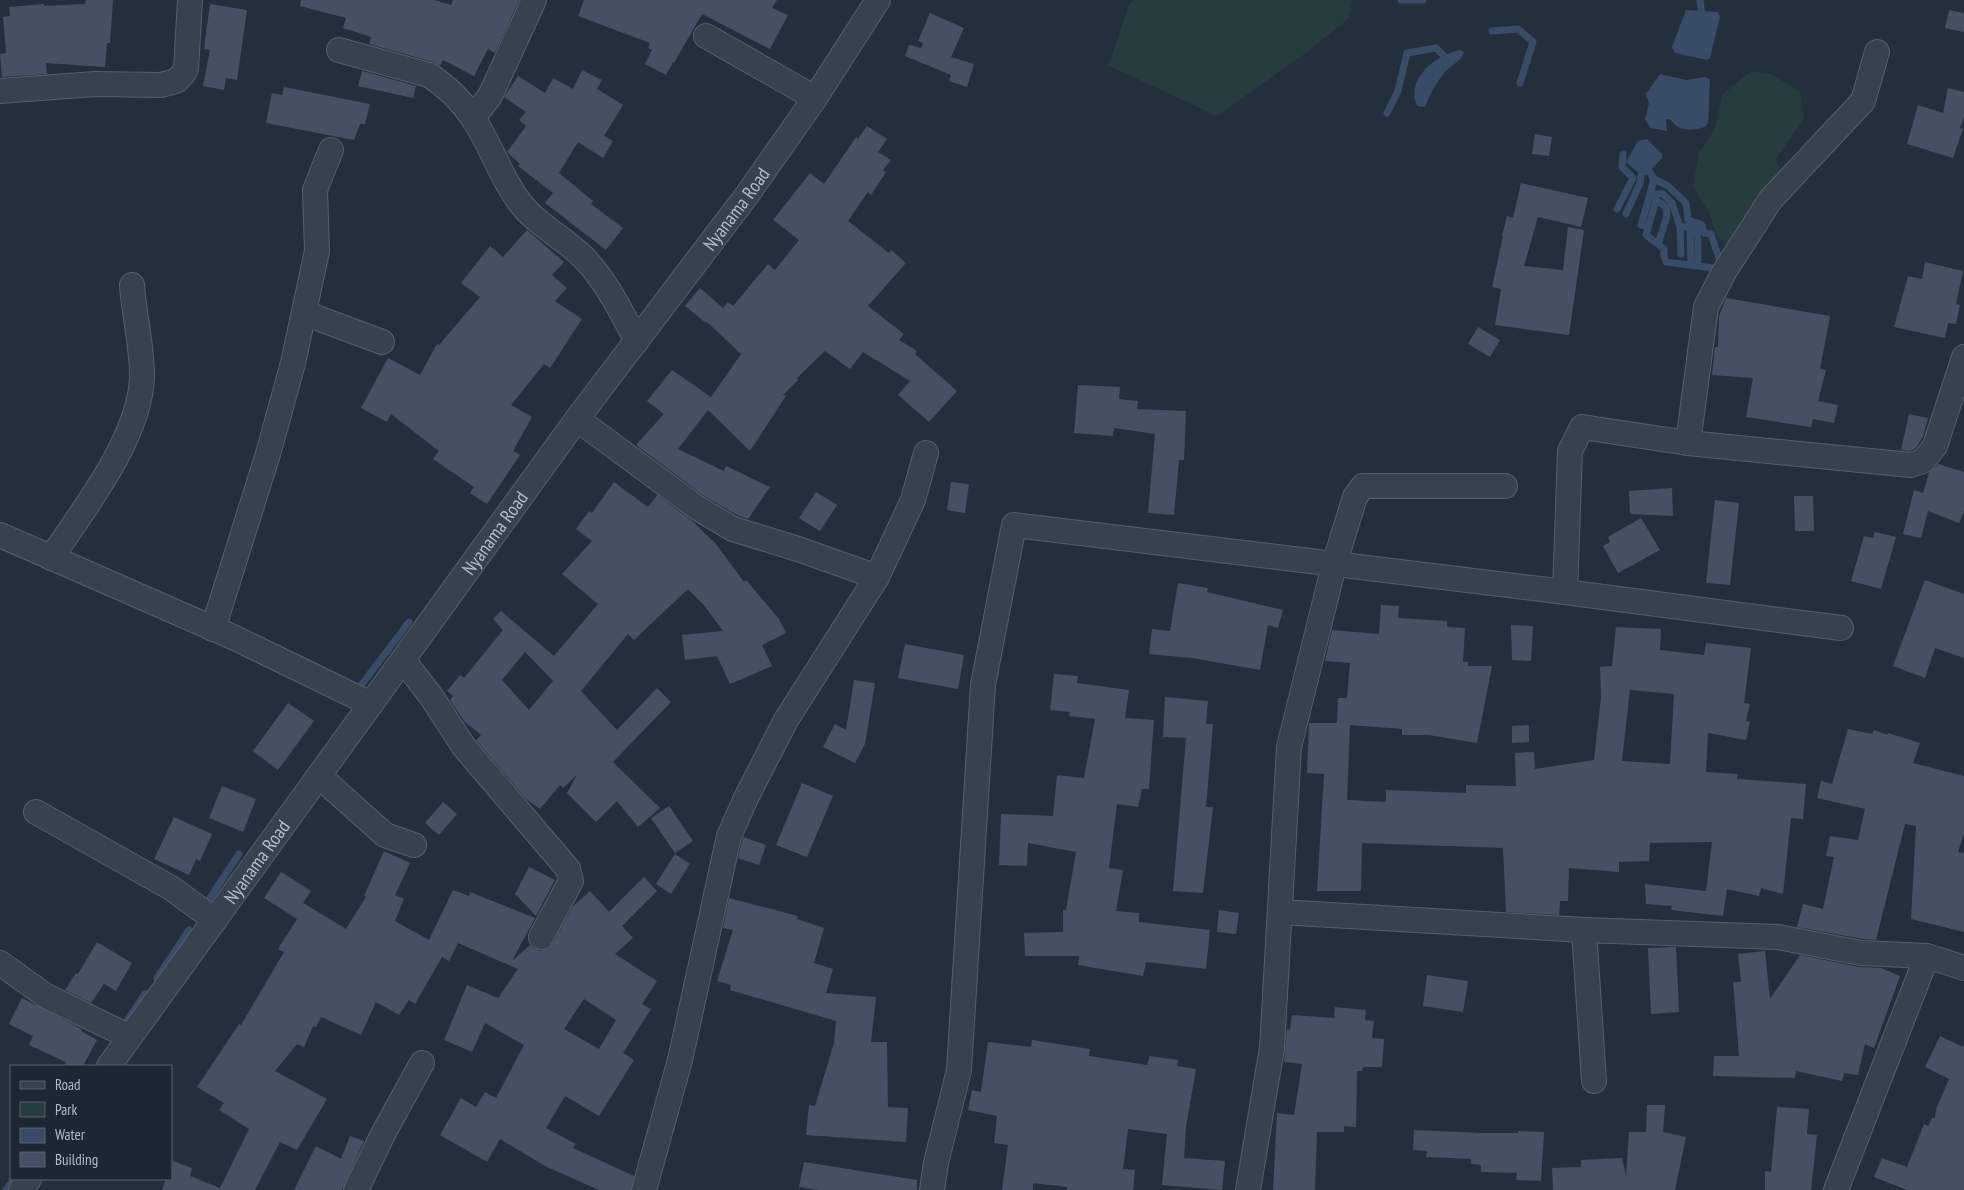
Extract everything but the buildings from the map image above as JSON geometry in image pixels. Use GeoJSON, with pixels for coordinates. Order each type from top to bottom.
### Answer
{"type":"FeatureCollection","features":[{"type":"Feature","properties":{"kind":"street"},"geometry":{"type":"LineString","coordinates":[[0,91],[95,84],[161,84],[176,81],[186,69],[190,0]]}},
{"type":"Feature","properties":{"kind":"street"},"geometry":{"type":"LineString","coordinates":[[473,118],[490,96],[534,0]]}},
{"type":"Feature","properties":{"kind":"street","name":"Nyanama Road"},"geometry":{"type":"LineString","coordinates":[[110,1065],[577,419],[747,195],[815,98],[878,0]]}},
{"type":"Feature","properties":{"kind":"street"},"geometry":{"type":"LineString","coordinates":[[706,36],[815,98]]}},
{"type":"Feature","properties":{"kind":"street"},"geometry":{"type":"LineString","coordinates":[[339,50],[428,75],[440,82],[458,98],[473,118],[499,170],[518,202],[542,225],[582,256],[605,286],[636,341]]}},
{"type":"Feature","properties":{"kind":"street"},"geometry":{"type":"LineString","coordinates":[[1688,443],[1706,307],[1724,272],[1771,199],[1862,101],[1877,52]]}},
{"type":"Feature","properties":{"kind":"street"},"geometry":{"type":"LineString","coordinates":[[213,629],[268,454],[293,362],[317,251],[315,190],[331,150]]}},
{"type":"Feature","properties":{"kind":"street"},"geometry":{"type":"LineString","coordinates":[[50,558],[87,504],[127,438],[139,401],[142,377],[140,342],[132,285]]}},
{"type":"Feature","properties":{"kind":"street"},"geometry":{"type":"LineString","coordinates":[[304,313],[382,342]]}},
{"type":"Feature","properties":{"kind":"street"},"geometry":{"type":"LineString","coordinates":[[1565,592],[1570,451],[1582,427],[1688,443],[1911,465],[1923,462],[1935,446],[1964,357]]}},
{"type":"Feature","properties":{"kind":"street"},"geometry":{"type":"LineString","coordinates":[[577,419],[696,507],[733,529],[798,549],[877,577]]}},
{"type":"Feature","properties":{"kind":"street"},"geometry":{"type":"LineString","coordinates":[[644,1190],[680,1060],[729,836],[746,798],[786,720],[877,577],[913,500],[926,453]]}},
{"type":"Feature","properties":{"kind":"street"},"geometry":{"type":"LineString","coordinates":[[1248,1190],[1272,1048],[1289,747],[1334,565],[1355,497],[1363,486],[1505,486]]}},
{"type":"Feature","properties":{"kind":"street"},"geometry":{"type":"LineString","coordinates":[[932,1190],[936,1163],[960,1070],[982,685],[1014,525],[1565,592],[1841,628]]}},
{"type":"Feature","properties":{"kind":"street"},"geometry":{"type":"LineString","coordinates":[[0,535],[213,629],[371,704]]}},
{"type":"Feature","properties":{"kind":"street"},"geometry":{"type":"LineString","coordinates":[[403,660],[431,696],[464,747],[568,868],[571,880],[542,937]]}},
{"type":"Feature","properties":{"kind":"street"},"geometry":{"type":"LineString","coordinates":[[319,776],[385,835],[414,845]]}},
{"type":"Feature","properties":{"kind":"street"},"geometry":{"type":"LineString","coordinates":[[36,812],[171,888],[215,920]]}},
{"type":"Feature","properties":{"kind":"street"},"geometry":{"type":"LineString","coordinates":[[1280,912],[1584,930],[1778,937],[1861,953],[1927,956],[1964,968]]}},
{"type":"Feature","properties":{"kind":"street"},"geometry":{"type":"LineString","coordinates":[[1584,930],[1594,1081]]}},
{"type":"Feature","properties":{"kind":"street"},"geometry":{"type":"LineString","coordinates":[[1836,1190],[1927,956]]}},
{"type":"Feature","properties":{"kind":"street"},"geometry":{"type":"LineString","coordinates":[[0,963],[46,996],[130,1037]]}},
{"type":"Feature","properties":{"kind":"street"},"geometry":{"type":"LineString","coordinates":[[356,1190],[383,1134],[422,1063]]}},
{"type":"Feature","properties":{"kind":"green space"},"geometry":{"type":"Polygon","coordinates":[[[1133,0],[1353,0],[1348,19],[1307,52],[1217,116],[1107,65],[1128,7],[1133,0]]]}},
{"type":"Feature","properties":{"kind":"green space"},"geometry":{"type":"Polygon","coordinates":[[[1751,71],[1771,74],[1800,92],[1804,118],[1775,161],[1782,173],[1732,245],[1717,237],[1710,214],[1693,186],[1699,152],[1715,129],[1722,95],[1751,71]]]}},
{"type":"Feature","properties":{"kind":"water"},"geometry":{"type":"Polygon","coordinates":[[[1686,10],[1718,12],[1720,17],[1710,58],[1707,60],[1675,53],[1672,47],[1686,10]]]}},
{"type":"Feature","properties":{"kind":"water"},"geometry":{"type":"Polygon","coordinates":[[[1460,50],[1464,52],[1463,55],[1442,76],[1425,107],[1417,106],[1414,96],[1415,87],[1425,70],[1441,57],[1460,50]]]}},
{"type":"Feature","properties":{"kind":"water"},"geometry":{"type":"Polygon","coordinates":[[[1660,74],[1686,80],[1706,77],[1710,80],[1708,123],[1705,127],[1695,129],[1681,128],[1670,119],[1666,119],[1667,131],[1651,128],[1645,120],[1649,103],[1646,94],[1660,74]]]}},
{"type":"Feature","properties":{"kind":"water"},"geometry":{"type":"Polygon","coordinates":[[[1647,139],[1662,154],[1662,158],[1646,175],[1641,175],[1626,162],[1638,141],[1647,139]]]}},
{"type":"Feature","properties":{"kind":"waterway"},"geometry":{"type":"LineString","coordinates":[[1401,0],[1423,0]]}},
{"type":"Feature","properties":{"kind":"waterway"},"geometry":{"type":"LineString","coordinates":[[1700,0],[1702,17]]}},
{"type":"Feature","properties":{"kind":"waterway"},"geometry":{"type":"LineString","coordinates":[[1492,31],[1518,29],[1533,42],[1520,83]]}},
{"type":"Feature","properties":{"kind":"waterway"},"geometry":{"type":"LineString","coordinates":[[1387,113],[1398,91],[1407,53],[1436,48],[1446,58]]}},
{"type":"Feature","properties":{"kind":"waterway"},"geometry":{"type":"LineString","coordinates":[[1617,209],[1633,178],[1622,167],[1623,154]]}},
{"type":"Feature","properties":{"kind":"waterway"},"geometry":{"type":"LineString","coordinates":[[1626,214],[1640,183],[1642,168]]}},
{"type":"Feature","properties":{"kind":"waterway"},"geometry":{"type":"LineString","coordinates":[[1647,168],[1654,179],[1650,194],[1656,200],[1646,235],[1664,249],[1666,262],[1713,268]]}},
{"type":"Feature","properties":{"kind":"waterway"},"geometry":{"type":"LineString","coordinates":[[1654,179],[1668,186],[1686,203],[1688,220],[1702,225],[1704,233],[1711,234],[1719,258]]}},
{"type":"Feature","properties":{"kind":"waterway"},"geometry":{"type":"LineString","coordinates":[[1648,227],[1641,225],[1650,194],[1663,194],[1672,203],[1680,227],[1690,227],[1691,265]]}},
{"type":"Feature","properties":{"kind":"waterway"},"geometry":{"type":"LineString","coordinates":[[1656,200],[1666,207],[1667,216],[1658,244]]}},
{"type":"Feature","properties":{"kind":"waterway"},"geometry":{"type":"LineString","coordinates":[[1689,225],[1696,228],[1698,266]]}},
{"type":"Feature","properties":{"kind":"waterway"},"geometry":{"type":"LineString","coordinates":[[1680,227],[1681,254]]}},
{"type":"Feature","properties":{"kind":"waterway"},"geometry":{"type":"LineString","coordinates":[[356,692],[409,622]]}},
{"type":"Feature","properties":{"kind":"waterway"},"geometry":{"type":"LineString","coordinates":[[210,898],[239,854]]}},
{"type":"Feature","properties":{"kind":"waterway"},"geometry":{"type":"LineString","coordinates":[[157,978],[189,930]]}},
{"type":"Feature","properties":{"kind":"waterway"},"geometry":{"type":"LineString","coordinates":[[125,1024],[145,994]]}},
{"type":"Feature","properties":{"kind":"waterway"},"geometry":{"type":"LineString","coordinates":[[6,1190],[13,1180]]}}]}
